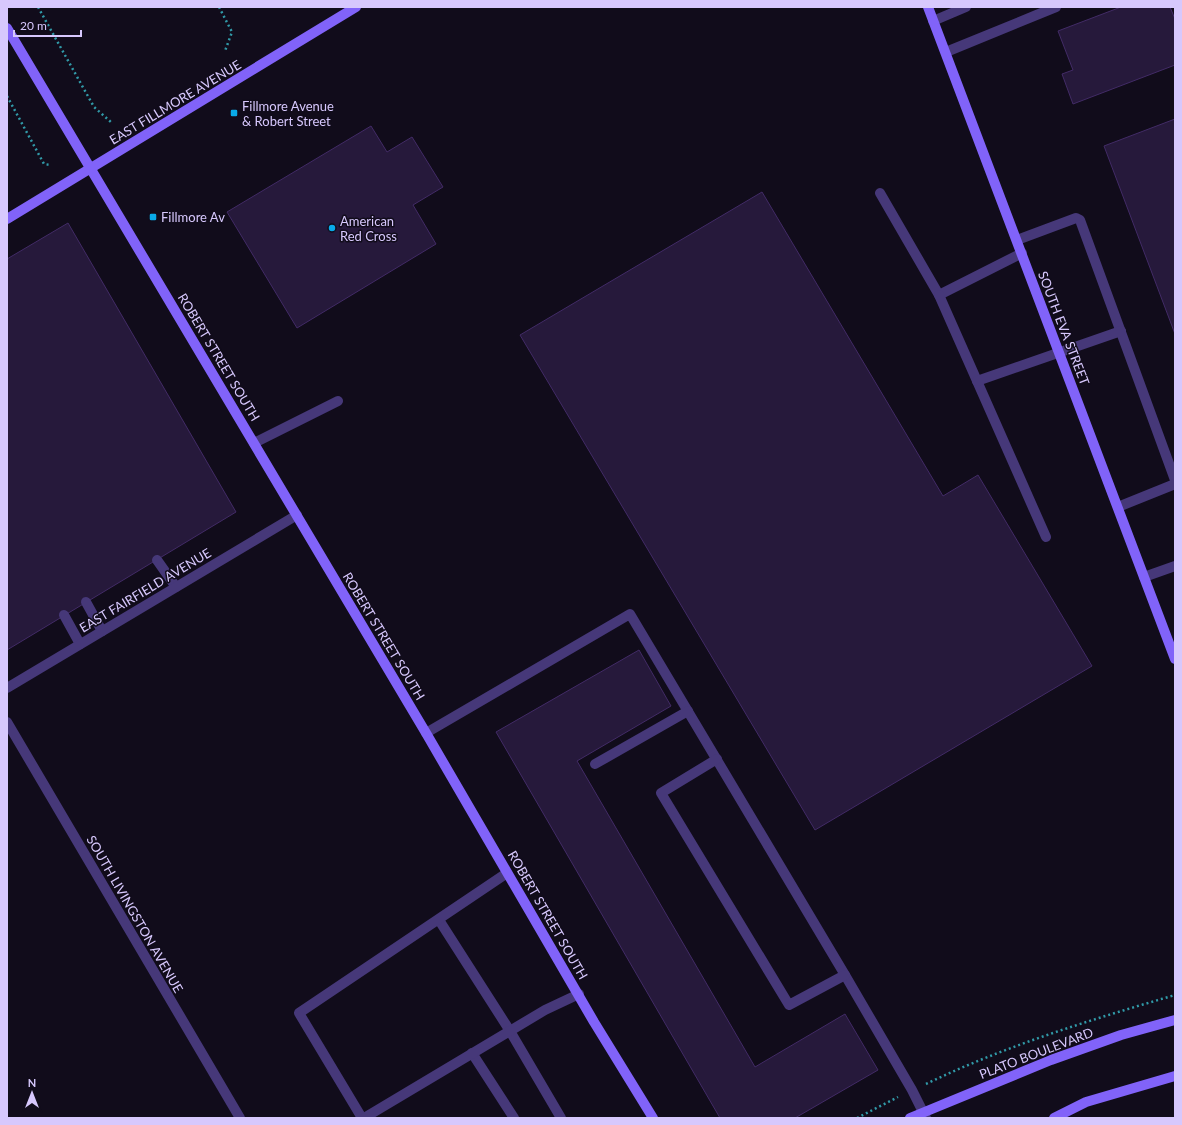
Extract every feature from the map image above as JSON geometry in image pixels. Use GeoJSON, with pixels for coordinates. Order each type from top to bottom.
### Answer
{"type":"FeatureCollection","features":[{"type":"Feature","properties":{"kind":"main road","name":"EAST FILLMORE AVENUE"},"geometry":{"type":"LineString","coordinates":[[7,219],[356,7]]}},
{"type":"Feature","properties":{"kind":"main road","name":"SOUTH EVA STREET"},"geometry":{"type":"LineString","coordinates":[[928,7],[1175,659]]}},
{"type":"Feature","properties":{"kind":"main road","name":"ROBERT STREET SOUTH"},"geometry":{"type":"LineString","coordinates":[[7,28],[63,123],[92,168],[426,733],[594,1022],[653,1118]]}},
{"type":"Feature","properties":{"kind":"main road","name":"PLATO BOULEVARD"},"geometry":{"type":"LineString","coordinates":[[910,1118],[925,1115],[1051,1060],[1121,1035],[1175,1020]]}},
{"type":"Feature","properties":{"kind":"main road"},"geometry":{"type":"LineString","coordinates":[[1059,1117],[1086,1102],[1175,1076]]}},
{"type":"Feature","properties":{"kind":"street"},"geometry":{"type":"LineString","coordinates":[[933,21],[966,7]]}},
{"type":"Feature","properties":{"kind":"street"},"geometry":{"type":"LineString","coordinates":[[946,52],[1056,7]]}},
{"type":"Feature","properties":{"kind":"street"},"geometry":{"type":"LineString","coordinates":[[880,193],[939,295],[1046,537]]}},
{"type":"Feature","properties":{"kind":"street"},"geometry":{"type":"LineString","coordinates":[[1017,240],[1076,218],[1080,220],[1175,480]]}},
{"type":"Feature","properties":{"kind":"street"},"geometry":{"type":"LineString","coordinates":[[939,295],[1022,253]]}},
{"type":"Feature","properties":{"kind":"street"},"geometry":{"type":"LineString","coordinates":[[977,381],[1121,331]]}},
{"type":"Feature","properties":{"kind":"street"},"geometry":{"type":"LineString","coordinates":[[254,443],[338,401]]}},
{"type":"Feature","properties":{"kind":"street"},"geometry":{"type":"LineString","coordinates":[[1118,507],[1175,484]]}},
{"type":"Feature","properties":{"kind":"street","name":"EAST FAIRFIELD AVENUE"},"geometry":{"type":"LineString","coordinates":[[7,688],[297,515]]}},
{"type":"Feature","properties":{"kind":"street"},"geometry":{"type":"LineString","coordinates":[[157,560],[176,587]]}},
{"type":"Feature","properties":{"kind":"street"},"geometry":{"type":"LineString","coordinates":[[1144,577],[1175,566]]}},
{"type":"Feature","properties":{"kind":"street"},"geometry":{"type":"LineString","coordinates":[[86,602],[102,631]]}},
{"type":"Feature","properties":{"kind":"street"},"geometry":{"type":"LineString","coordinates":[[426,733],[630,614],[845,975],[925,1115]]}},
{"type":"Feature","properties":{"kind":"street"},"geometry":{"type":"LineString","coordinates":[[64,615],[80,644]]}},
{"type":"Feature","properties":{"kind":"street"},"geometry":{"type":"LineString","coordinates":[[595,764],[688,711]]}},
{"type":"Feature","properties":{"kind":"street","name":"SOUTH LIVINGSTON AVENUE"},"geometry":{"type":"LineString","coordinates":[[7,722],[240,1118]]}},
{"type":"Feature","properties":{"kind":"street"},"geometry":{"type":"LineString","coordinates":[[717,760],[661,793],[789,1005],[845,975]]}},
{"type":"Feature","properties":{"kind":"street"},"geometry":{"type":"LineString","coordinates":[[507,873],[299,1013],[363,1118],[545,1010],[579,994]]}},
{"type":"Feature","properties":{"kind":"street"},"geometry":{"type":"LineString","coordinates":[[439,920],[510,1031],[561,1118]]}},
{"type":"Feature","properties":{"kind":"street"},"geometry":{"type":"LineString","coordinates":[[472,1053],[514,1118]]}},
{"type":"Feature","properties":{"kind":"path"},"geometry":{"type":"LineString","coordinates":[[38,7],[94,107],[112,123]]}},
{"type":"Feature","properties":{"kind":"path"},"geometry":{"type":"LineString","coordinates":[[219,7],[232,32],[225,51]]}},
{"type":"Feature","properties":{"kind":"path"},"geometry":{"type":"LineString","coordinates":[[7,96],[44,164],[50,165]]}},
{"type":"Feature","properties":{"kind":"path"},"geometry":{"type":"LineString","coordinates":[[857,1118],[958,1068],[1029,1041],[1175,995]]}},
{"type":"Feature","properties":{"kind":"building"},"geometry":{"type":"Polygon","coordinates":[[[1121,7],[1170,7],[1175,19],[1175,65],[1073,104],[1062,74],[1073,70],[1058,31],[1121,7]]]}},
{"type":"Feature","properties":{"kind":"building"},"geometry":{"type":"Polygon","coordinates":[[[1175,119],[1175,334],[1104,146],[1175,119]]]}},
{"type":"Feature","properties":{"kind":"building","name":"American Red Cross"},"geometry":{"type":"Polygon","coordinates":[[[371,126],[387,152],[412,137],[443,187],[413,205],[436,244],[297,328],[227,212],[371,126]]]}},
{"type":"Feature","properties":{"kind":"building"},"geometry":{"type":"Polygon","coordinates":[[[762,192],[943,496],[978,475],[1092,666],[815,830],[520,335],[762,192]]]}},
{"type":"Feature","properties":{"kind":"building"},"geometry":{"type":"Polygon","coordinates":[[[68,223],[236,512],[7,650],[7,259],[68,223]]]}},
{"type":"Feature","properties":{"kind":"building"},"geometry":{"type":"Polygon","coordinates":[[[639,650],[671,706],[577,761],[755,1067],[845,1014],[878,1070],[795,1118],[720,1118],[496,732],[639,650]]]}},
{"type":"Feature","properties":{"kind":"place","name":"Fillmore Avenue & Robert Street"},"geometry":{"type":"Point","coordinates":[234,113]}},
{"type":"Feature","properties":{"kind":"place","name":"Fillmore Av"},"geometry":{"type":"Point","coordinates":[153,217]}},
{"type":"Feature","properties":{"kind":"place","name":"American Red Cross"},"geometry":{"type":"Point","coordinates":[332,228]}}]}
